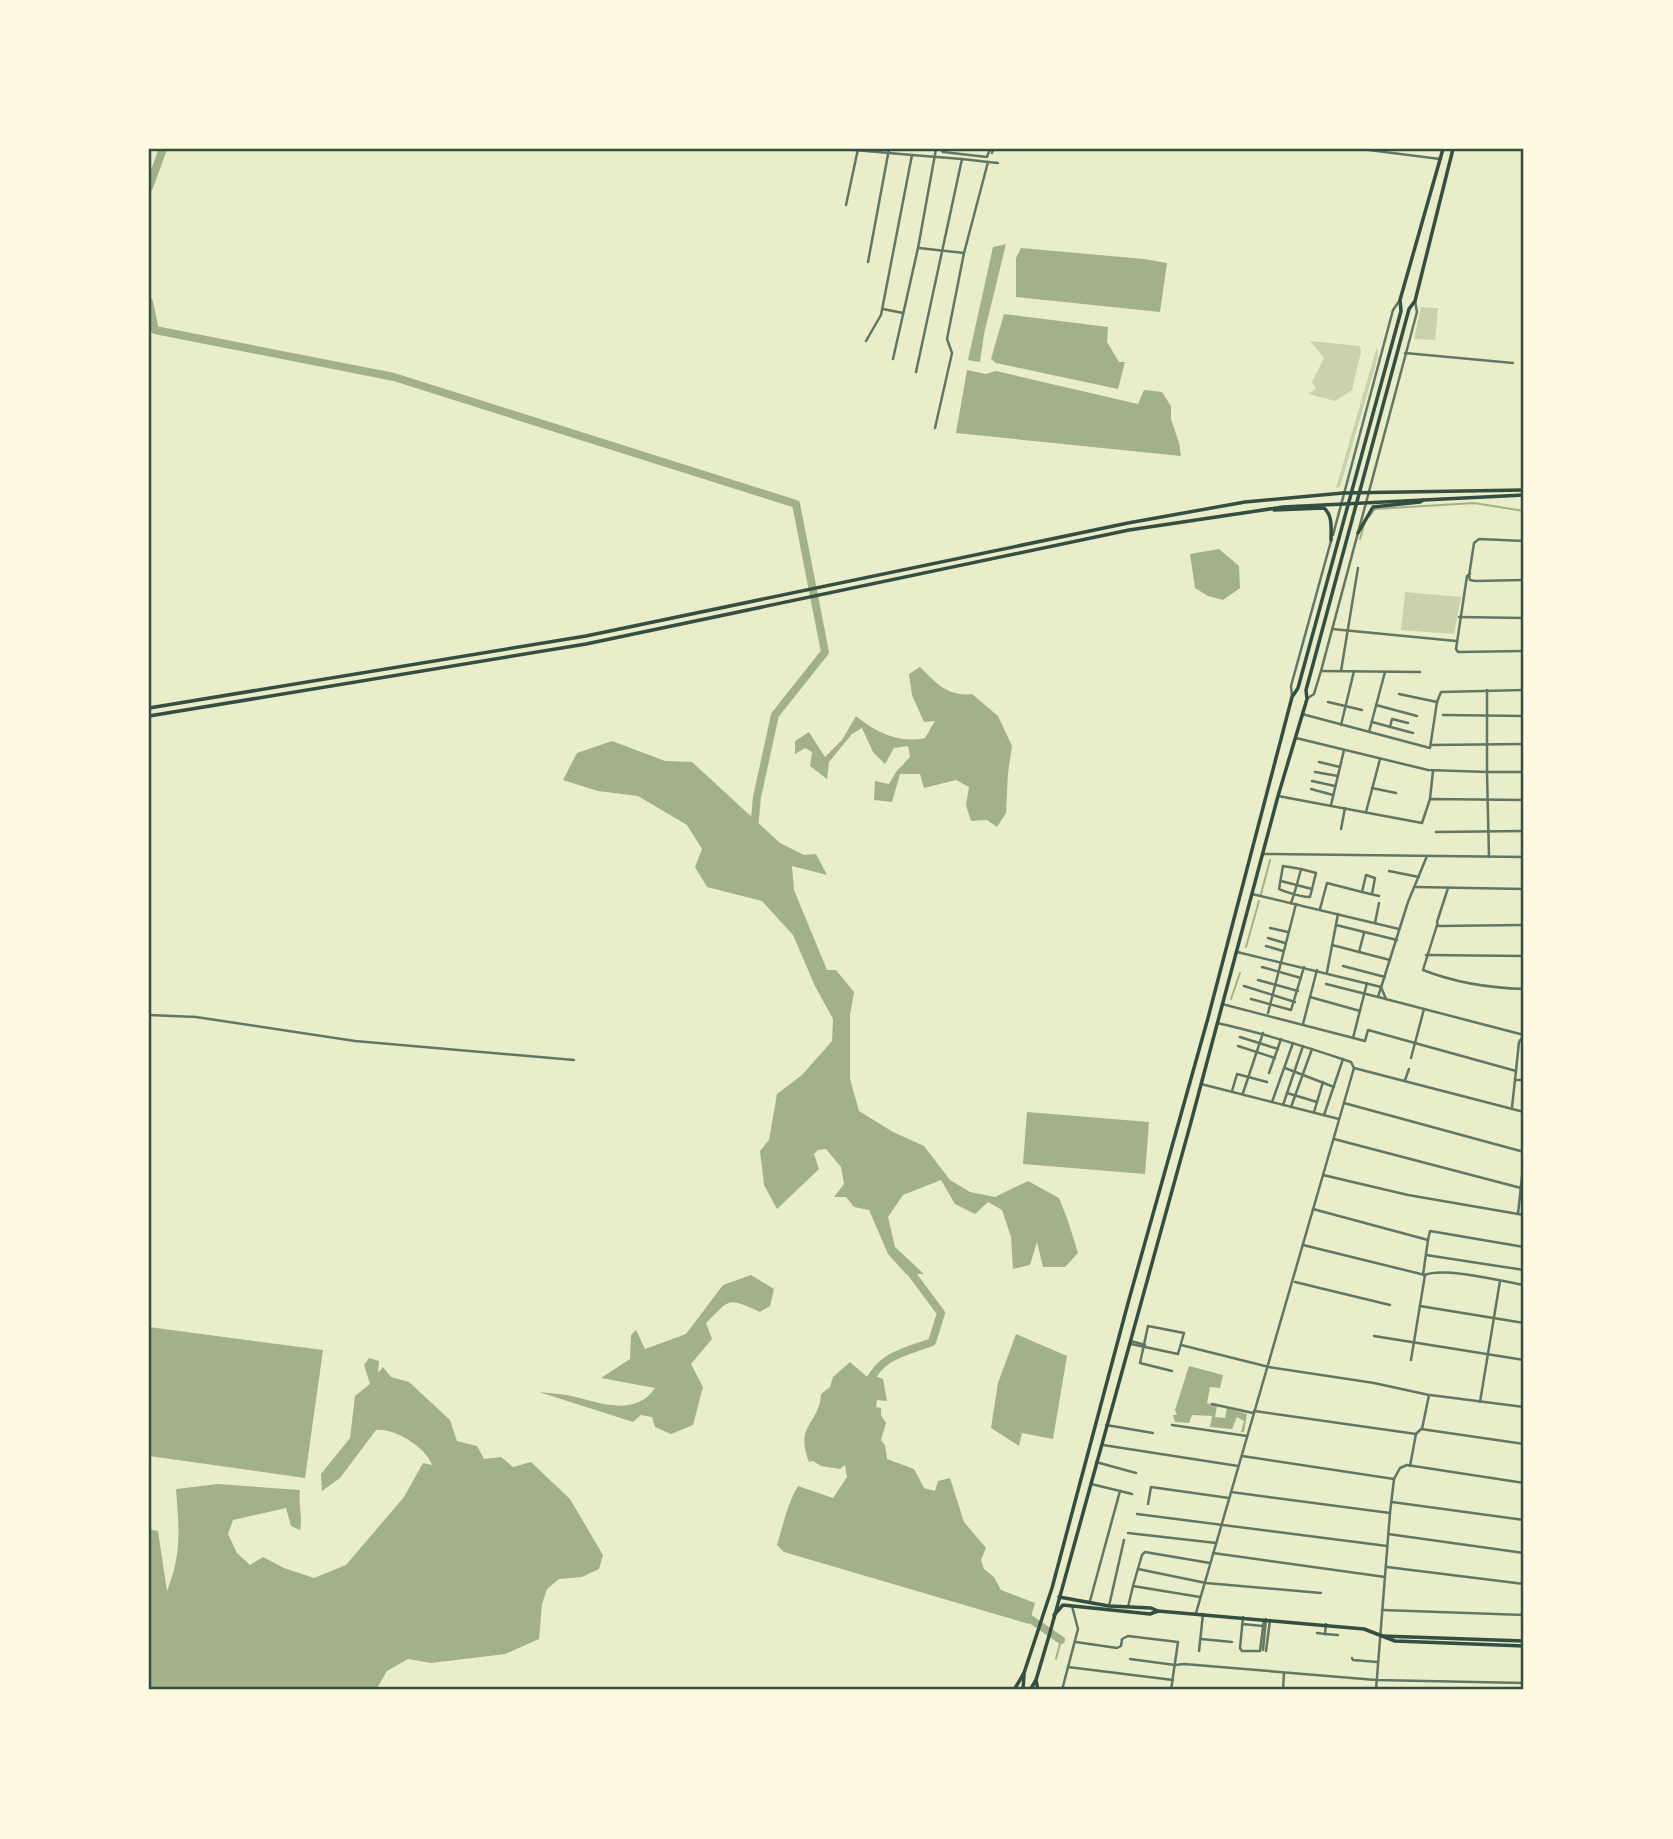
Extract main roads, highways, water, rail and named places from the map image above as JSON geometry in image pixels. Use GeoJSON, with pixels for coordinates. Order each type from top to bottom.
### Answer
{"type":"FeatureCollection","features":[{"type":"Feature","properties":{"kind":"main road"},"geometry":{"type":"LineString","coordinates":[[1014,1690],[1024,1673],[1046,1605],[1208,1018],[1292,697],[1298,688],[1401,312],[1400,300],[1443,149]]}},
{"type":"Feature","properties":{"kind":"main road"},"geometry":{"type":"LineString","coordinates":[[1030,1689],[1036,1680],[1049,1636],[1100,1445],[1131,1342],[1278,796],[1307,699],[1312,668],[1409,309],[1415,301],[1453,149]]}},
{"type":"Feature","properties":{"kind":"main road"},"geometry":{"type":"LineString","coordinates":[[1438,166],[1449,169]]}},
{"type":"Feature","properties":{"kind":"main road"},"geometry":{"type":"LineString","coordinates":[[149,708],[592,635],[1043,540],[1245,502],[1343,493],[1524,492]]}},
{"type":"Feature","properties":{"kind":"main road"},"geometry":{"type":"LineString","coordinates":[[149,716],[586,644],[1122,531],[1268,509],[1524,492]]}},
{"type":"Feature","properties":{"kind":"main road"},"geometry":{"type":"LineString","coordinates":[[1358,533],[1373,507],[1420,502],[1424,499]]}},
{"type":"Feature","properties":{"kind":"main road"},"geometry":{"type":"LineString","coordinates":[[1297,508],[1324,508],[1329,512],[1331,540]]}},
{"type":"Feature","properties":{"kind":"main road"},"geometry":{"type":"LineString","coordinates":[[901,570],[902,577]]}},
{"type":"Feature","properties":{"kind":"main road"},"geometry":{"type":"LineString","coordinates":[[774,596],[776,604]]}},
{"type":"Feature","properties":{"kind":"main road"},"geometry":{"type":"LineString","coordinates":[[623,628],[625,635]]}},
{"type":"Feature","properties":{"kind":"main road"},"geometry":{"type":"LineString","coordinates":[[514,649],[515,656]]}},
{"type":"Feature","properties":{"kind":"main road"},"geometry":{"type":"LineString","coordinates":[[495,652],[496,659]]}},
{"type":"Feature","properties":{"kind":"main road"},"geometry":{"type":"LineString","coordinates":[[1271,774],[1284,778]]}},
{"type":"Feature","properties":{"kind":"main road"},"geometry":{"type":"LineString","coordinates":[[1132,1288],[1144,1292]]}},
{"type":"Feature","properties":{"kind":"main road"},"geometry":{"type":"LineString","coordinates":[[1059,1597],[1158,1611],[1326,1624],[1364,1629],[1380,1635],[1524,1644]]}},
{"type":"Feature","properties":{"kind":"main road"},"geometry":{"type":"LineString","coordinates":[[1054,1615],[1063,1605],[1150,1614],[1158,1611]]}},
{"type":"Feature","properties":{"kind":"main road"},"geometry":{"type":"LineString","coordinates":[[1024,1673],[1024,1688]]}},
{"type":"Feature","properties":{"kind":"main road"},"geometry":{"type":"LineString","coordinates":[[1036,1680],[1038,1690]]}},
{"type":"Feature","properties":{"kind":"waterway"},"geometry":{"type":"LineString","coordinates":[[149,187],[163,149]]}},
{"type":"Feature","properties":{"kind":"waterway"},"geometry":{"type":"LineString","coordinates":[[149,302],[155,330],[394,377],[796,504],[825,652],[775,715],[757,797],[754,829]]}},
{"type":"Feature","properties":{"kind":"waterway"},"geometry":{"type":"LineString","coordinates":[[1369,517],[1375,509],[1474,503],[1524,511]]}},
{"type":"Feature","properties":{"kind":"waterway"},"geometry":{"type":"LineString","coordinates":[[1360,539],[1364,525]]}},
{"type":"Feature","properties":{"kind":"waterway"},"geometry":{"type":"LineString","coordinates":[[1261,894],[1270,860]]}},
{"type":"Feature","properties":{"kind":"waterway"},"geometry":{"type":"LineString","coordinates":[[1246,947],[1259,901]]}},
{"type":"Feature","properties":{"kind":"waterway"},"geometry":{"type":"LineString","coordinates":[[1231,999],[1240,973]]}},
{"type":"Feature","properties":{"kind":"waterway"},"geometry":{"type":"LineString","coordinates":[[868,1384],[873,1374],[887,1361],[932,1342],[941,1313],[906,1266]]}},
{"type":"Feature","properties":{"kind":"waterway"},"geometry":{"type":"LineString","coordinates":[[1023,1614],[1061,1640]]}},
{"type":"Feature","properties":{"kind":"waterway"},"geometry":{"type":"LineString","coordinates":[[1056,1659],[1061,1640]]}}]}
